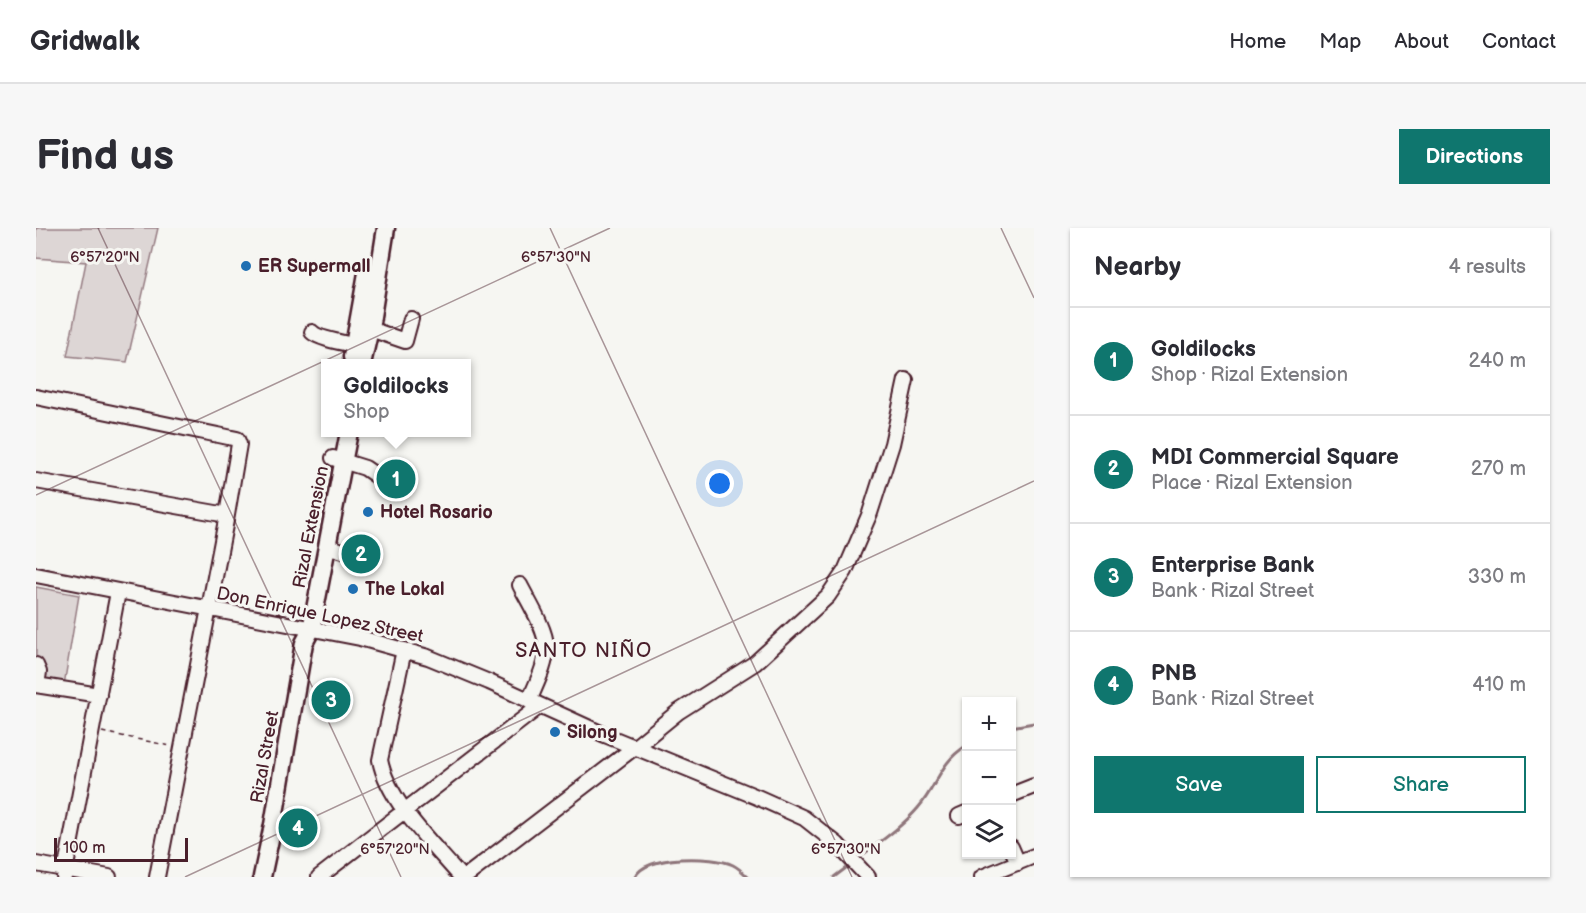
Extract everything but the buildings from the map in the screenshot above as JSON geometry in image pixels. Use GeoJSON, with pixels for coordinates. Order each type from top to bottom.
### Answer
{"type":"FeatureCollection","features":[{"type":"Feature","properties":{"kind":"main road"},"geometry":{"type":"LineString","coordinates":[[360,352],[375,228]]}},
{"type":"Feature","properties":{"kind":"main road"},"geometry":{"type":"LineString","coordinates":[[360,352],[370,329],[386,228]]}},
{"type":"Feature","properties":{"kind":"main road","name":"Rizal Extension"},"geometry":{"type":"LineString","coordinates":[[305,633],[335,549],[338,437]]}},
{"type":"Feature","properties":{"kind":"main road","name":"Rizal Extension"},"geometry":{"type":"LineString","coordinates":[[305,633],[337,466],[347,437]]}},
{"type":"Feature","properties":{"kind":"main road","name":"Rizal Street"},"geometry":{"type":"LineString","coordinates":[[263,876],[305,633]]}},
{"type":"Feature","properties":{"kind":"street"},"geometry":{"type":"LineString","coordinates":[[370,329],[405,341],[411,319]]}},
{"type":"Feature","properties":{"kind":"street"},"geometry":{"type":"LineString","coordinates":[[312,332],[319,338],[333,339],[360,352]]}},
{"type":"Feature","properties":{"kind":"street"},"geometry":{"type":"LineString","coordinates":[[405,650],[380,760],[387,781],[405,811],[463,877],[678,712],[756,663],[828,596],[845,571],[870,513],[892,444],[906,380]]}},
{"type":"Feature","properties":{"kind":"street"},"geometry":{"type":"LineString","coordinates":[[36,397],[237,439],[239,444],[156,877]]}},
{"type":"Feature","properties":{"kind":"street"},"geometry":{"type":"LineString","coordinates":[[337,466],[365,468],[378,477]]}},
{"type":"Feature","properties":{"kind":"street"},"geometry":{"type":"LineString","coordinates":[[36,481],[227,515]]}},
{"type":"Feature","properties":{"kind":"street","name":"Don Enrique Lopez Street"},"geometry":{"type":"LineString","coordinates":[[36,575],[207,609],[305,633],[360,638],[455,667],[535,704],[804,818],[821,830],[864,873]]}},
{"type":"Feature","properties":{"kind":"street"},"geometry":{"type":"LineString","coordinates":[[319,877],[405,811],[535,704],[547,649],[546,638],[520,585]]}},
{"type":"Feature","properties":{"kind":"street"},"geometry":{"type":"LineString","coordinates":[[65,873],[118,592]]}},
{"type":"Feature","properties":{"kind":"street"},"geometry":{"type":"LineString","coordinates":[[36,665],[39,672],[36,685],[99,695]]}},
{"type":"Feature","properties":{"kind":"street"},"geometry":{"type":"LineString","coordinates":[[1016,793],[1034,786]]}},
{"type":"Feature","properties":{"kind":"street"},"geometry":{"type":"LineString","coordinates":[[982,877],[1034,856]]}},
{"type":"Feature","properties":{"kind":"street"},"geometry":{"type":"LineString","coordinates":[[1016,858],[1018,863]]}},
{"type":"Feature","properties":{"kind":"street"},"geometry":{"type":"LineString","coordinates":[[36,864],[65,873],[110,877]]}},
{"type":"Feature","properties":{"kind":"path"},"geometry":{"type":"LineString","coordinates":[[93,730],[180,748]]}},
{"type":"Feature","properties":{"kind":"shaded area"},"geometry":{"type":"Polygon","coordinates":[[[36,228],[158,228],[127,362],[67,356],[86,262],[36,258],[36,228]]]}},
{"type":"Feature","properties":{"kind":"shaded area"},"geometry":{"type":"Polygon","coordinates":[[[36,587],[79,595],[64,685],[36,680],[36,587]]]}},
{"type":"Feature","properties":{"kind":"waterway"},"geometry":{"type":"LineString","coordinates":[[1016,726],[1034,723]]}},
{"type":"Feature","properties":{"kind":"waterway"},"geometry":{"type":"LineString","coordinates":[[857,859],[911,815],[925,799],[944,767],[962,749]]}},
{"type":"Feature","properties":{"kind":"waterway"},"geometry":{"type":"LineString","coordinates":[[635,877],[652,864],[681,859],[723,862],[733,865],[748,877]]}},
{"type":"Feature","properties":{"kind":"waterway"},"geometry":{"type":"LineString","coordinates":[[834,877],[850,865]]}},
{"type":"Feature","properties":{"kind":"place","name":"ER Supermall"},"geometry":{"type":"Point","coordinates":[246,266]}},
{"type":"Feature","properties":{"kind":"place","name":"Goldilocks"},"geometry":{"type":"Point","coordinates":[396,479]}},
{"type":"Feature","properties":{"kind":"place","name":"Hotel Rosario"},"geometry":{"type":"Point","coordinates":[368,512]}},
{"type":"Feature","properties":{"kind":"place","name":"MDI Commercial Square"},"geometry":{"type":"Point","coordinates":[361,554]}},
{"type":"Feature","properties":{"kind":"place","name":"The Lokal"},"geometry":{"type":"Point","coordinates":[353,589]}},
{"type":"Feature","properties":{"kind":"place","name":"Enterprise Bank"},"geometry":{"type":"Point","coordinates":[331,700]}},
{"type":"Feature","properties":{"kind":"place","name":"Silong"},"geometry":{"type":"Point","coordinates":[555,732]}},
{"type":"Feature","properties":{"kind":"place","name":"PNB"},"geometry":{"type":"Point","coordinates":[298,828]}},
{"type":"Feature","properties":{"kind":"district","name":"SANTO NIÑO"},"geometry":{"type":"Point","coordinates":[584,651]}}]}
